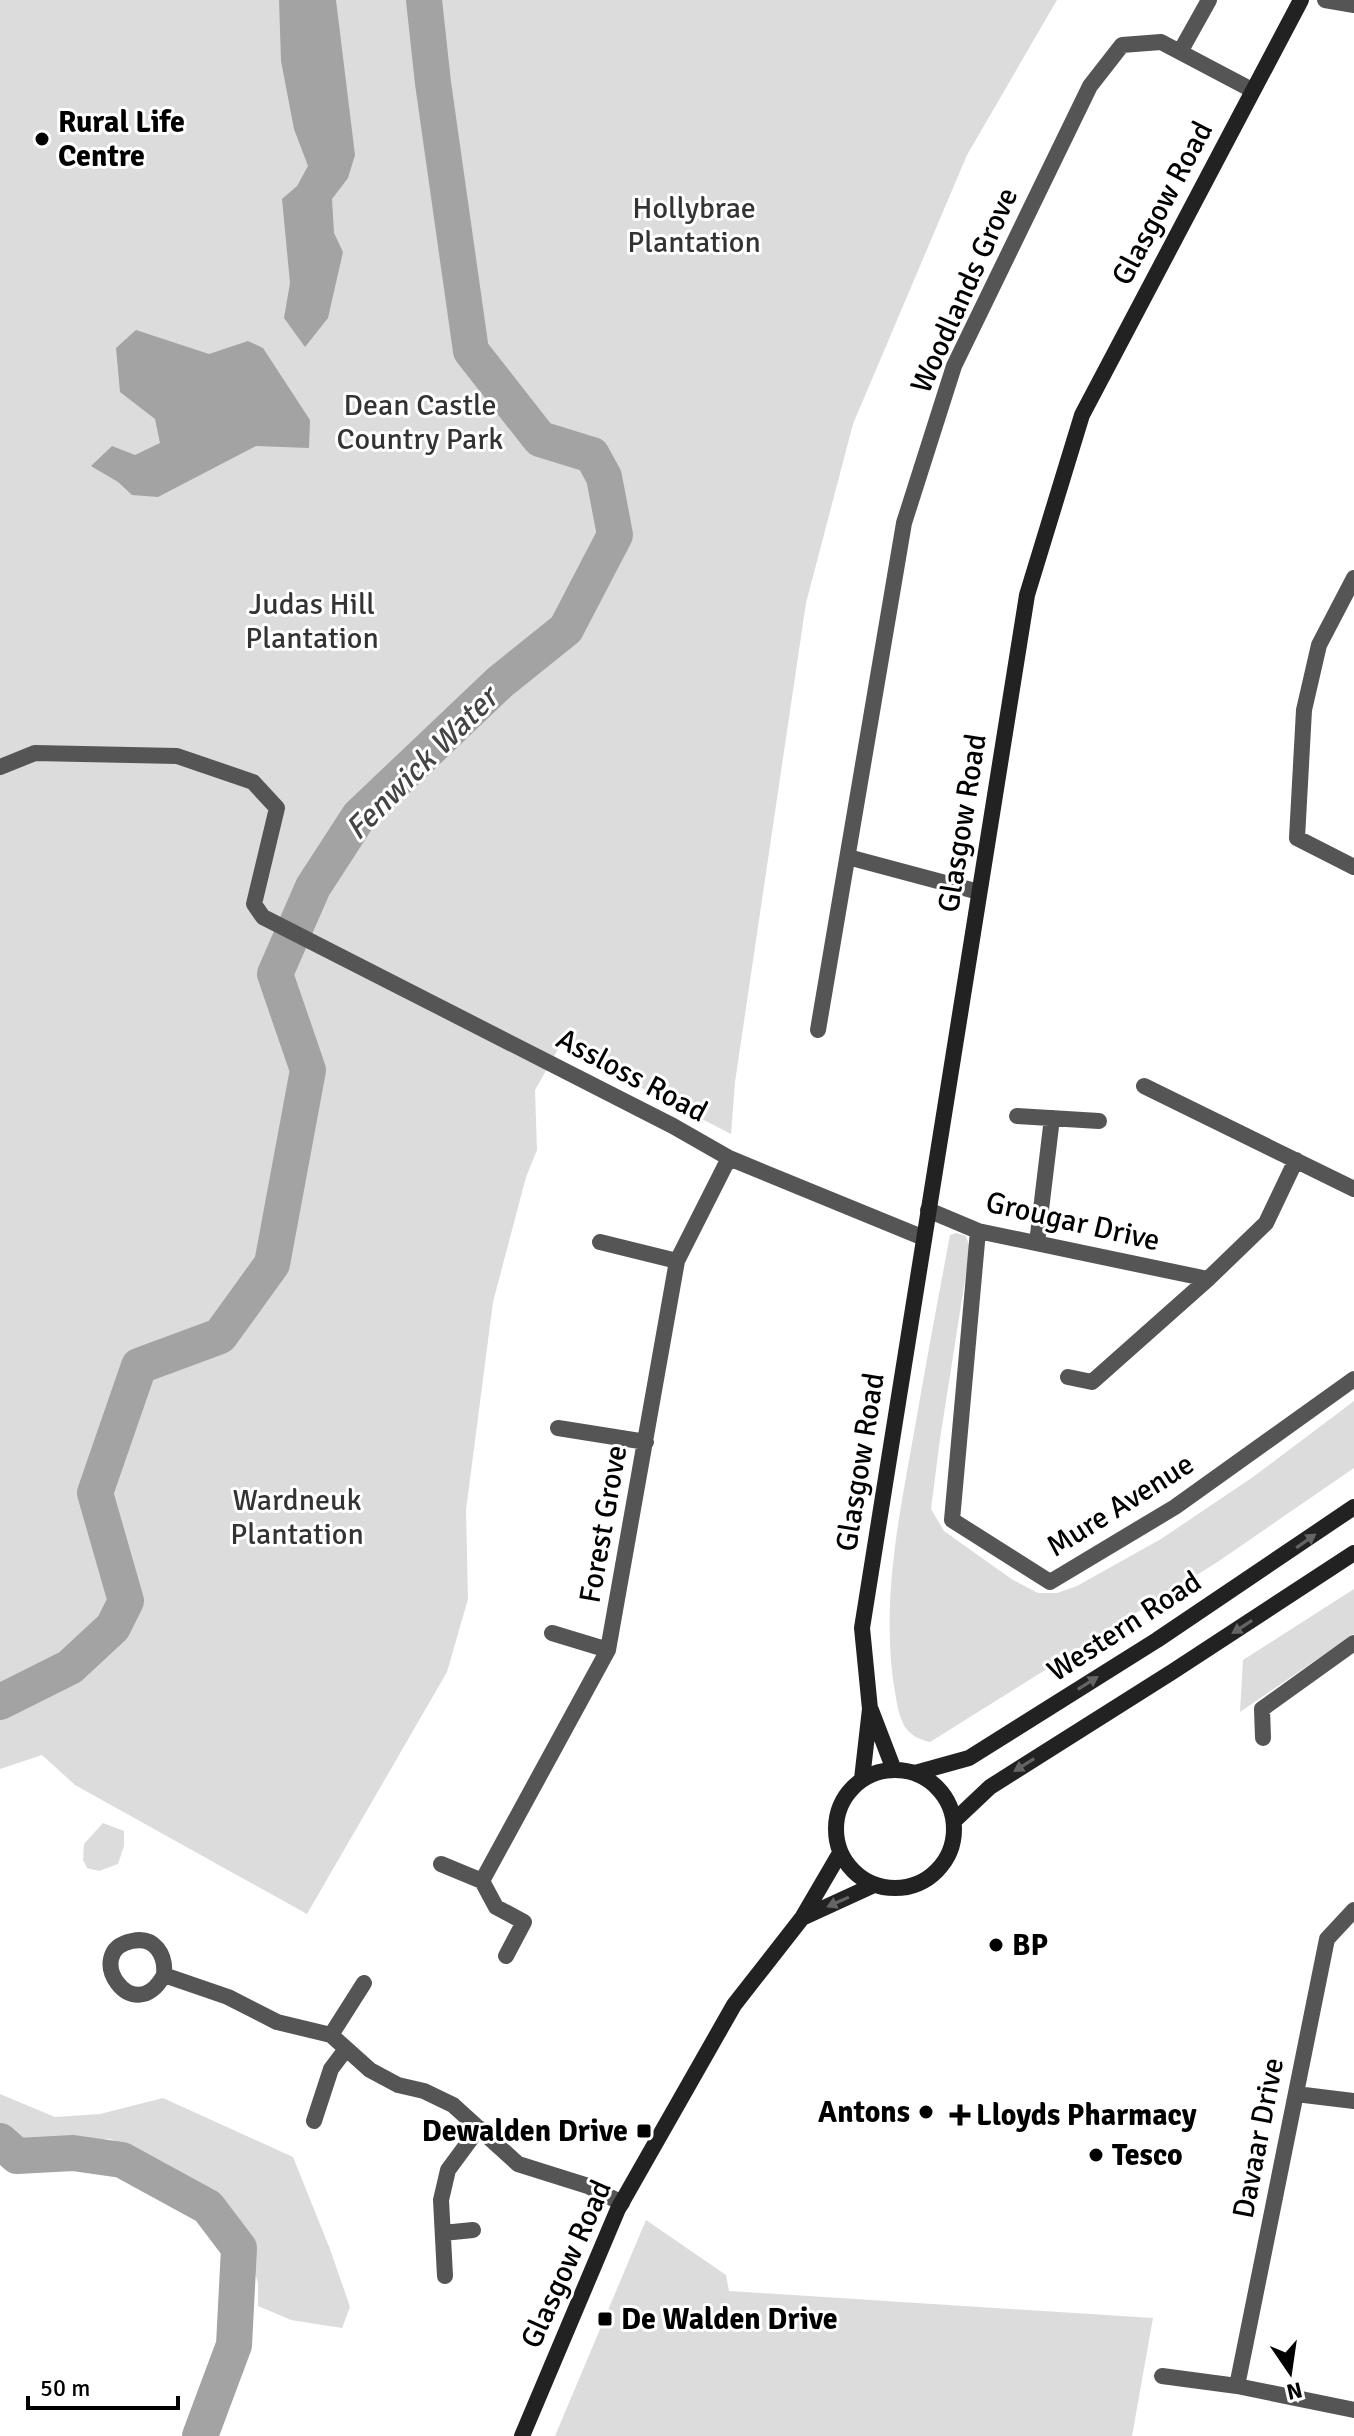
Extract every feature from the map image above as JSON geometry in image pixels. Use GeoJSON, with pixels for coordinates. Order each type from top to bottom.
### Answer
{"type":"FeatureCollection","features":[{"type":"Feature","properties":{"kind":"main road","name":"Glasgow Road"},"geometry":{"type":"LineString","coordinates":[[862,1779],[870,1709],[862,1628],[1027,595],[1082,415],[1301,0]]}},
{"type":"Feature","properties":{"kind":"main road","name":"Western Road"},"geometry":{"type":"LineString","coordinates":[[915,1773],[969,1758],[1157,1640],[1354,1507]]}},
{"type":"Feature","properties":{"kind":"main road","name":"Western Road"},"geometry":{"type":"LineString","coordinates":[[954,1821],[990,1787],[1354,1553]]}},
{"type":"Feature","properties":{"kind":"main road","name":"Glasgow Road"},"geometry":{"type":"LineString","coordinates":[[870,1709],[894,1770]]}},
{"type":"Feature","properties":{"kind":"main road"},"geometry":{"type":"LineString","coordinates":[[894,1770],[915,1773],[937,1787],[945,1796],[954,1821],[952,1846],[943,1864],[929,1878],[910,1887],[892,1889],[874,1885],[854,1872],[840,1853],[835,1837],[840,1804],[849,1790],[877,1772],[894,1770]]}},
{"type":"Feature","properties":{"kind":"main road","name":"Glasgow Road"},"geometry":{"type":"LineString","coordinates":[[522,2436],[622,2203],[734,2005],[802,1918],[840,1853]]}},
{"type":"Feature","properties":{"kind":"main road","name":"Glasgow Road"},"geometry":{"type":"LineString","coordinates":[[802,1918],[874,1885]]}},
{"type":"Feature","properties":{"kind":"street"},"geometry":{"type":"LineString","coordinates":[[1180,52],[1209,0]]}},
{"type":"Feature","properties":{"kind":"street"},"geometry":{"type":"LineString","coordinates":[[1325,0],[1354,5]]}},
{"type":"Feature","properties":{"kind":"street","name":"Woodlands Grove"},"geometry":{"type":"LineString","coordinates":[[818,1030],[904,523],[954,366],[1090,86],[1122,45],[1161,42],[1252,90]]}},
{"type":"Feature","properties":{"kind":"street"},"geometry":{"type":"LineString","coordinates":[[1354,578],[1319,645],[1304,710],[1297,838],[1354,867]]}},
{"type":"Feature","properties":{"kind":"street","name":"Assloss Road"},"geometry":{"type":"LineString","coordinates":[[0,767],[35,753],[177,756],[253,782],[277,808],[254,904],[263,917],[673,1126],[729,1158],[924,1238]]}},
{"type":"Feature","properties":{"kind":"street"},"geometry":{"type":"LineString","coordinates":[[848,857],[979,892]]}},
{"type":"Feature","properties":{"kind":"street"},"geometry":{"type":"LineString","coordinates":[[1144,1086],[1354,1189]]}},
{"type":"Feature","properties":{"kind":"street"},"geometry":{"type":"LineString","coordinates":[[1017,1116],[1099,1121]]}},
{"type":"Feature","properties":{"kind":"street"},"geometry":{"type":"LineString","coordinates":[[1037,1243],[1052,1118]]}},
{"type":"Feature","properties":{"kind":"street","name":"Forest Grove"},"geometry":{"type":"LineString","coordinates":[[482,1881],[608,1650],[677,1261],[729,1158]]}},
{"type":"Feature","properties":{"kind":"street"},"geometry":{"type":"LineString","coordinates":[[1068,1377],[1092,1382],[1208,1279],[1266,1223],[1296,1160]]}},
{"type":"Feature","properties":{"kind":"street","name":"Grougar Drive"},"geometry":{"type":"LineString","coordinates":[[928,1210],[978,1231],[1208,1279]]}},
{"type":"Feature","properties":{"kind":"street","name":"Mure Avenue"},"geometry":{"type":"LineString","coordinates":[[978,1231],[952,1520],[1050,1582],[1175,1507],[1354,1379]]}},
{"type":"Feature","properties":{"kind":"street"},"geometry":{"type":"LineString","coordinates":[[600,1242],[677,1261]]}},
{"type":"Feature","properties":{"kind":"street"},"geometry":{"type":"LineString","coordinates":[[558,1428],[646,1442]]}},
{"type":"Feature","properties":{"kind":"street"},"geometry":{"type":"LineString","coordinates":[[552,1633],[608,1650]]}},
{"type":"Feature","properties":{"kind":"street"},"geometry":{"type":"LineString","coordinates":[[1263,1738],[1262,1709],[1354,1643]]}},
{"type":"Feature","properties":{"kind":"street"},"geometry":{"type":"LineString","coordinates":[[441,1864],[482,1881],[496,1907],[524,1922],[506,1956]]}},
{"type":"Feature","properties":{"kind":"street","name":"Davaar Drive"},"geometry":{"type":"LineString","coordinates":[[1237,2386],[1327,1939],[1354,1910]]}},
{"type":"Feature","properties":{"kind":"street"},"geometry":{"type":"LineString","coordinates":[[164,1975],[228,1997],[277,2022],[331,2035],[370,2070],[398,2085],[424,2091],[453,2105],[518,2164],[588,2186],[622,2203]]}},
{"type":"Feature","properties":{"kind":"street"},"geometry":{"type":"LineString","coordinates":[[331,2035],[364,1983]]}},
{"type":"Feature","properties":{"kind":"street"},"geometry":{"type":"LineString","coordinates":[[314,2121],[331,2069],[346,2049]]}},
{"type":"Feature","properties":{"kind":"street"},"geometry":{"type":"LineString","coordinates":[[1296,2094],[1354,2101]]}},
{"type":"Feature","properties":{"kind":"street"},"geometry":{"type":"LineString","coordinates":[[445,2276],[441,2200],[448,2170],[479,2128]]}},
{"type":"Feature","properties":{"kind":"street"},"geometry":{"type":"LineString","coordinates":[[443,2233],[473,2230]]}},
{"type":"Feature","properties":{"kind":"street"},"geometry":{"type":"LineString","coordinates":[[1162,2376],[1237,2386],[1354,2410]]}},
{"type":"Feature","properties":{"kind":"green space","name":"Dean Castle Country Park"},"geometry":{"type":"Polygon","coordinates":[[[0,0],[1057,0],[967,155],[853,424],[806,603],[735,1082],[731,1134],[560,1046],[535,1090],[537,1150],[526,1177],[493,1302],[466,1510],[468,1599],[447,1672],[307,1914],[75,1785],[42,1755],[0,1769],[0,0]]]}},
{"type":"Feature","properties":{"kind":"green space"},"geometry":{"type":"Polygon","coordinates":[[[950,1235],[966,1236],[970,1248],[931,1509],[944,1531],[1013,1580],[1038,1593],[1057,1593],[1077,1586],[1161,1539],[1253,1477],[1354,1401],[1354,1468],[1219,1561],[930,1742],[907,1730],[898,1710],[890,1648],[891,1584],[899,1521],[950,1235]]]}},
{"type":"Feature","properties":{"kind":"green space"},"geometry":{"type":"Polygon","coordinates":[[[1354,1589],[1354,1634],[1240,1712],[1243,1660],[1354,1589]]]}},
{"type":"Feature","properties":{"kind":"green space"},"geometry":{"type":"Polygon","coordinates":[[[103,1823],[124,1831],[124,1846],[118,1864],[99,1871],[87,1868],[83,1860],[84,1844],[103,1823]]]}},
{"type":"Feature","properties":{"kind":"green space"},"geometry":{"type":"Polygon","coordinates":[[[0,2094],[55,2117],[100,2114],[163,2098],[293,2157],[350,2307],[342,2328],[291,2320],[258,2306],[258,2283],[235,2213],[165,2163],[110,2139],[63,2142],[20,2138],[0,2162],[0,2094]]]}},
{"type":"Feature","properties":{"kind":"green space"},"geometry":{"type":"Polygon","coordinates":[[[646,2220],[726,2275],[729,2291],[1153,2318],[1132,2436],[555,2436],[646,2220]]]}},
{"type":"Feature","properties":{"kind":"shaded area"},"geometry":{"type":"Polygon","coordinates":[[[279,0],[336,0],[355,155],[348,178],[332,199],[334,233],[343,252],[328,318],[305,347],[284,318],[290,283],[282,199],[297,186],[308,166],[294,129],[281,61],[279,0]]]}},
{"type":"Feature","properties":{"kind":"shaded area"},"geometry":{"type":"Polygon","coordinates":[[[136,330],[209,354],[248,341],[263,348],[310,420],[309,448],[256,446],[158,497],[132,495],[118,482],[91,466],[112,446],[135,455],[160,443],[155,419],[120,392],[116,348],[136,330]]]}},
{"type":"Feature","properties":{"kind":"waterway","name":"Fenwick Water"},"geometry":{"type":"LineString","coordinates":[[0,1702],[70,1667],[113,1627],[126,1601],[95,1493],[139,1366],[220,1336],[272,1264],[308,1070],[275,974],[313,887],[359,816],[500,682],[566,629],[615,535],[604,477],[592,455],[540,439],[471,351],[424,0]]}},
{"type":"Feature","properties":{"kind":"waterway","name":"Fenwick Water"},"geometry":{"type":"LineString","coordinates":[[0,2141],[17,2156],[73,2153],[122,2160],[208,2207],[239,2248],[234,2345],[200,2436]]}},
{"type":"Feature","properties":{"kind":"place","name":"Rural Life Centre"},"geometry":{"type":"Point","coordinates":[42,139]}},
{"type":"Feature","properties":{"kind":"place","name":"BP"},"geometry":{"type":"Point","coordinates":[996,1945]}},
{"type":"Feature","properties":{"kind":"place","name":"Antons"},"geometry":{"type":"Point","coordinates":[926,2112]}},
{"type":"Feature","properties":{"kind":"place","name":"Lloyds Pharmacy"},"geometry":{"type":"Point","coordinates":[960,2115]}},
{"type":"Feature","properties":{"kind":"place","name":"Dewalden Drive"},"geometry":{"type":"Point","coordinates":[644,2131]}},
{"type":"Feature","properties":{"kind":"place","name":"Tesco"},"geometry":{"type":"Point","coordinates":[1096,2155]}},
{"type":"Feature","properties":{"kind":"place","name":"De Walden Drive"},"geometry":{"type":"Point","coordinates":[605,2319]}},
{"type":"Feature","properties":{"kind":"park label","name":"Hollybrae Plantation"},"geometry":{"type":"Point","coordinates":[694,225]}},
{"type":"Feature","properties":{"kind":"park label","name":"Judas Hill Plantation"},"geometry":{"type":"Point","coordinates":[312,621]}},
{"type":"Feature","properties":{"kind":"park label","name":"Wardneuk Plantation"},"geometry":{"type":"Point","coordinates":[297,1517]}}]}
